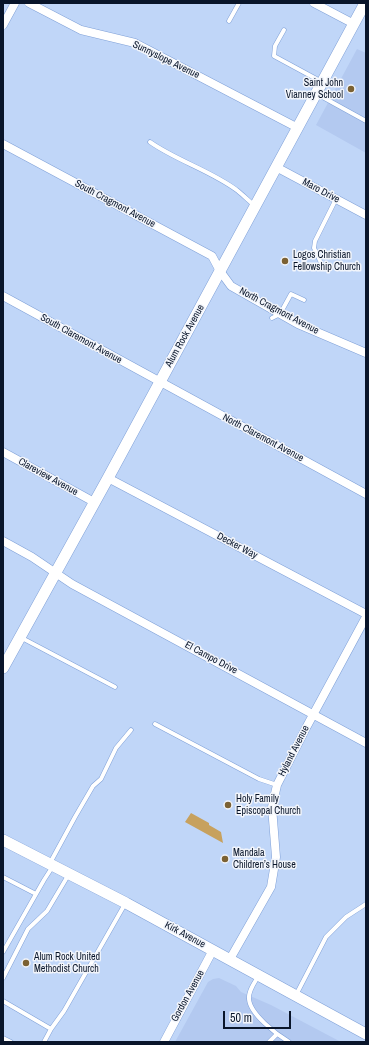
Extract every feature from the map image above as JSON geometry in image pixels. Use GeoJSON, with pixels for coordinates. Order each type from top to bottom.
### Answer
{"type":"FeatureCollection","features":[{"type":"Feature","properties":{"kind":"main road","name":"Alum Rock Avenue"},"geometry":{"type":"LineString","coordinates":[[3,668],[108,478],[365,3]]}},
{"type":"Feature","properties":{"kind":"main road","name":"Kirk Avenue"},"geometry":{"type":"LineString","coordinates":[[3,840],[126,903],[366,1034]]}},
{"type":"Feature","properties":{"kind":"street"},"geometry":{"type":"LineString","coordinates":[[3,26],[15,3]]}},
{"type":"Feature","properties":{"kind":"street","name":"Sunnyslope Avenue"},"geometry":{"type":"LineString","coordinates":[[30,3],[81,30],[135,43],[298,128]]}},
{"type":"Feature","properties":{"kind":"street"},"geometry":{"type":"LineString","coordinates":[[314,3],[354,24]]}},
{"type":"Feature","properties":{"kind":"street","name":"South Cragmont Avenue"},"geometry":{"type":"LineString","coordinates":[[3,144],[212,256],[220,271]]}},
{"type":"Feature","properties":{"kind":"street","name":"Maro Drive"},"geometry":{"type":"LineString","coordinates":[[276,167],[366,215]]}},
{"type":"Feature","properties":{"kind":"street","name":"North Cragmont Avenue"},"geometry":{"type":"LineString","coordinates":[[220,271],[231,286],[280,314],[298,324],[366,354]]}},
{"type":"Feature","properties":{"kind":"street","name":"South Claremont Avenue"},"geometry":{"type":"LineString","coordinates":[[3,296],[159,382]]}},
{"type":"Feature","properties":{"kind":"street","name":"North Claremont Avenue"},"geometry":{"type":"LineString","coordinates":[[159,382],[366,494]]}},
{"type":"Feature","properties":{"kind":"street","name":"Clareview Avenue"},"geometry":{"type":"LineString","coordinates":[[3,452],[94,502]]}},
{"type":"Feature","properties":{"kind":"street","name":"Decker Way"},"geometry":{"type":"LineString","coordinates":[[108,478],[366,615]]}},
{"type":"Feature","properties":{"kind":"street","name":"El Campo Drive"},"geometry":{"type":"LineString","coordinates":[[3,541],[32,557],[72,584],[366,743]]}},
{"type":"Feature","properties":{"kind":"street","name":"Hyland Avenue"},"geometry":{"type":"LineString","coordinates":[[230,959],[271,887],[276,857],[272,807],[277,785],[366,615]]}},
{"type":"Feature","properties":{"kind":"street","name":"Gordon Avenue"},"geometry":{"type":"LineString","coordinates":[[164,1042],[213,950]]}},
{"type":"Feature","properties":{"kind":"lane"},"geometry":{"type":"LineString","coordinates":[[229,21],[239,3]]}},
{"type":"Feature","properties":{"kind":"lane"},"geometry":{"type":"LineString","coordinates":[[284,30],[275,46],[274,56],[322,82]]}},
{"type":"Feature","properties":{"kind":"lane"},"geometry":{"type":"LineString","coordinates":[[316,94],[366,121]]}},
{"type":"Feature","properties":{"kind":"lane"},"geometry":{"type":"LineString","coordinates":[[150,142],[160,149],[222,181],[238,191],[255,206]]}},
{"type":"Feature","properties":{"kind":"lane"},"geometry":{"type":"LineString","coordinates":[[322,266],[314,248],[315,241],[336,199]]}},
{"type":"Feature","properties":{"kind":"lane"},"geometry":{"type":"LineString","coordinates":[[272,318],[280,314],[291,294],[304,300]]}},
{"type":"Feature","properties":{"kind":"lane"},"geometry":{"type":"LineString","coordinates":[[20,637],[115,687]]}},
{"type":"Feature","properties":{"kind":"lane"},"geometry":{"type":"LineString","coordinates":[[156,724],[259,779],[277,785]]}},
{"type":"Feature","properties":{"kind":"lane"},"geometry":{"type":"LineString","coordinates":[[3,952],[52,865],[75,817],[93,786],[101,779],[116,748],[131,730]]}},
{"type":"Feature","properties":{"kind":"lane"},"geometry":{"type":"LineString","coordinates":[[3,978],[28,929],[47,911],[69,874]]}},
{"type":"Feature","properties":{"kind":"lane"},"geometry":{"type":"LineString","coordinates":[[3,877],[36,894]]}},
{"type":"Feature","properties":{"kind":"lane"},"geometry":{"type":"LineString","coordinates":[[44,1042],[64,1011],[126,903]]}},
{"type":"Feature","properties":{"kind":"lane"},"geometry":{"type":"LineString","coordinates":[[295,995],[326,937],[346,917],[366,904]]}},
{"type":"Feature","properties":{"kind":"lane"},"geometry":{"type":"LineString","coordinates":[[259,975],[248,1000],[260,1019],[276,1034],[289,1042]]}},
{"type":"Feature","properties":{"kind":"lane"},"geometry":{"type":"LineString","coordinates":[[3,1002],[51,1029]]}},
{"type":"Feature","properties":{"kind":"lane"},"geometry":{"type":"LineString","coordinates":[[269,1042],[276,1034]]}},
{"type":"Feature","properties":{"kind":"lane"},"geometry":{"type":"LineString","coordinates":[[3,1038],[11,1042]]}},
{"type":"Feature","properties":{"kind":"shaded area","name":"Saint John Vianney School"},"geometry":{"type":"Polygon","coordinates":[[[357,49],[366,53],[366,153],[316,125],[357,49]]]}},
{"type":"Feature","properties":{"kind":"shaded area"},"geometry":{"type":"Polygon","coordinates":[[[191,813],[221,832],[223,843],[185,822],[191,813]]]}},
{"type":"Feature","properties":{"kind":"shaded area"},"geometry":{"type":"Polygon","coordinates":[[[219,978],[236,986],[241,992],[271,1005],[341,1042],[175,1042],[208,982],[219,978]]]}},
{"type":"Feature","properties":{"kind":"place","name":"Saint John Vianney School"},"geometry":{"type":"Point","coordinates":[351,89]}},
{"type":"Feature","properties":{"kind":"place","name":"Logos Christian Fellowship Church"},"geometry":{"type":"Point","coordinates":[285,261]}},
{"type":"Feature","properties":{"kind":"place","name":"Holy Family Episcopal Church"},"geometry":{"type":"Point","coordinates":[228,805]}},
{"type":"Feature","properties":{"kind":"place","name":"Mandala Children’s House"},"geometry":{"type":"Point","coordinates":[225,859]}},
{"type":"Feature","properties":{"kind":"place","name":"Alum Rock United Methodist Church"},"geometry":{"type":"Point","coordinates":[26,963]}}]}
